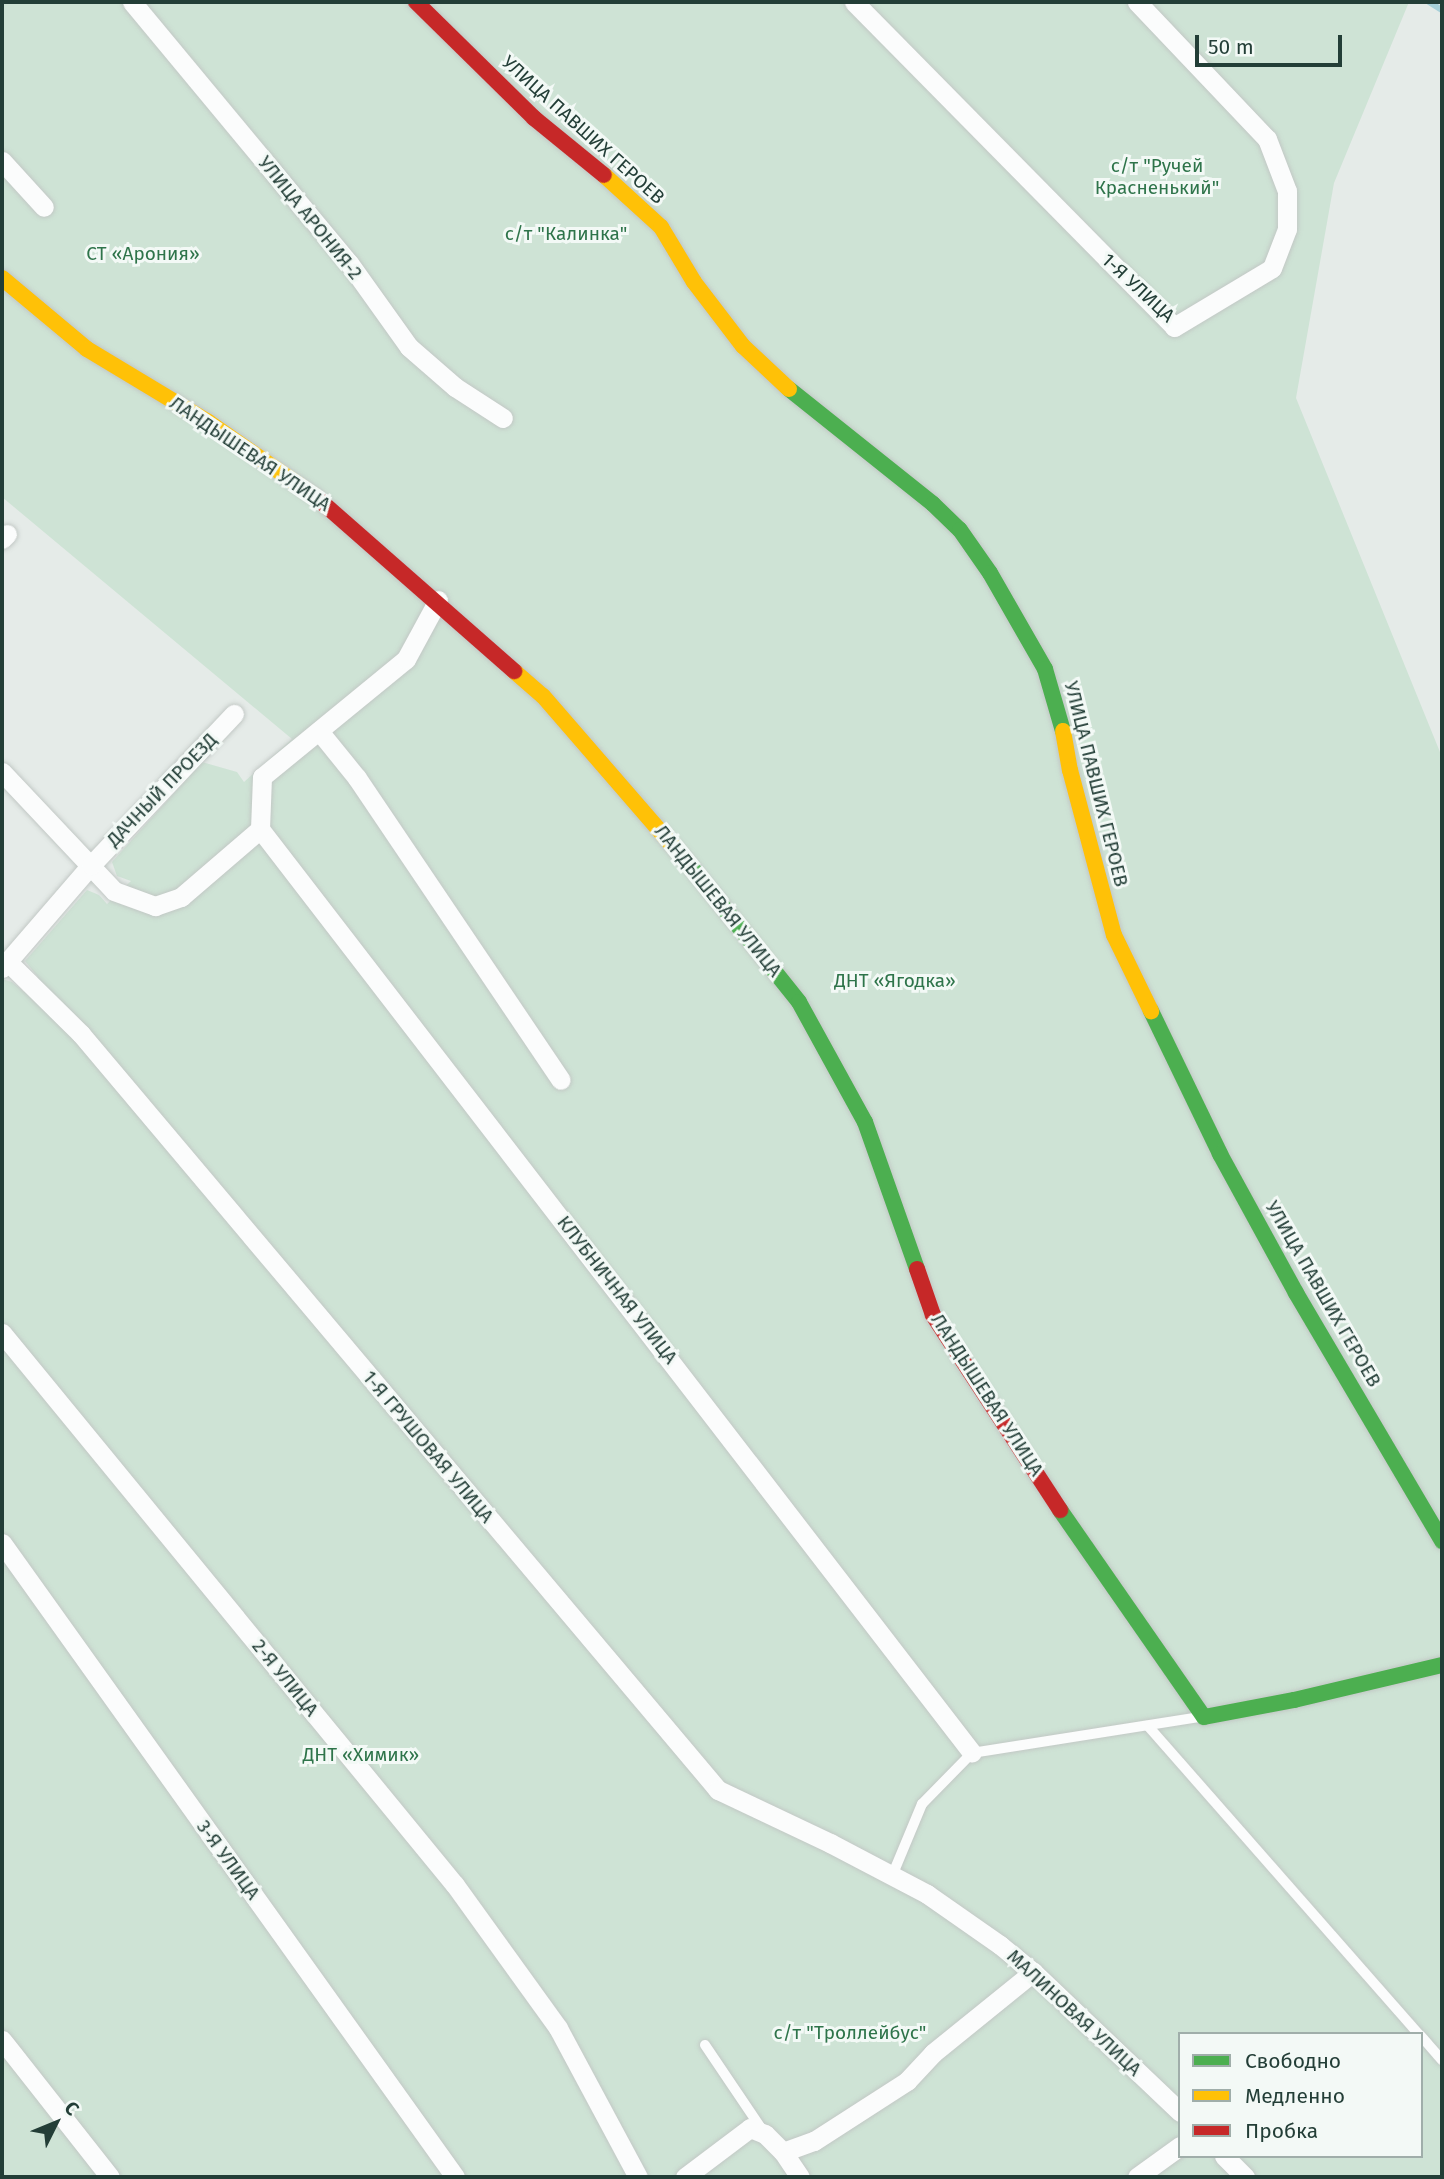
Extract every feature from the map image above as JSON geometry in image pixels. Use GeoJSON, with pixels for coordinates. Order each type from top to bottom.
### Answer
{"type":"FeatureCollection","features":[{"type":"Feature","properties":{"kind":"street","name":"УЛИЦА АРОНИЯ-2"},"geometry":{"type":"LineString","coordinates":[[132,2],[349,263],[409,347],[455,387],[503,418]]}},
{"type":"Feature","properties":{"kind":"street","name":"УЛИЦА ПАВШИХ ГЕРОЕВ"},"geometry":{"type":"LineString","coordinates":[[416,2],[534,118],[625,192],[661,226],[694,282],[743,346],[803,402],[933,504],[960,530],[990,573],[1045,669],[1060,715],[1070,770],[1114,935],[1239,1189],[1296,1293],[1442,1541]]}},
{"type":"Feature","properties":{"kind":"street","name":"1-Я УЛИЦА"},"geometry":{"type":"LineString","coordinates":[[854,2],[1174,327],[1272,268],[1287,229],[1287,191],[1267,139],[1137,2]]}},
{"type":"Feature","properties":{"kind":"street"},"geometry":{"type":"LineString","coordinates":[[2,161],[44,207]]}},
{"type":"Feature","properties":{"kind":"street","name":"ЛАНДЫШЕВАЯ УЛИЦА"},"geometry":{"type":"LineString","coordinates":[[2,278],[87,349],[208,422],[316,496],[438,600],[543,696],[672,843],[799,1002],[865,1122],[933,1315],[1070,1525],[1204,1717]]}},
{"type":"Feature","properties":{"kind":"street"},"geometry":{"type":"LineString","coordinates":[[2,772],[114,891],[155,906],[181,897],[260,829],[262,777],[406,659],[438,600]]}},
{"type":"Feature","properties":{"kind":"street","name":"ДАЧНЫЙ ПРОЕЗД"},"geometry":{"type":"LineString","coordinates":[[4,965],[91,865],[234,714]]}},
{"type":"Feature","properties":{"kind":"street"},"geometry":{"type":"LineString","coordinates":[[319,731],[357,778],[561,1080]]}},
{"type":"Feature","properties":{"kind":"street","name":"КЛУБНИЧНАЯ УЛИЦА"},"geometry":{"type":"LineString","coordinates":[[260,829],[972,1753]]}},
{"type":"Feature","properties":{"kind":"street","name":"1-Я ГРУШОВАЯ УЛИЦА"},"geometry":{"type":"LineString","coordinates":[[4,965],[81,1034],[718,1790],[892,1876]]}},
{"type":"Feature","properties":{"kind":"street","name":"2-Я УЛИЦА"},"geometry":{"type":"LineString","coordinates":[[2,1333],[455,1885],[558,2028],[638,2177]]}},
{"type":"Feature","properties":{"kind":"street","name":"3-Я УЛИЦА"},"geometry":{"type":"LineString","coordinates":[[2,1543],[455,2177]]}},
{"type":"Feature","properties":{"kind":"street"},"geometry":{"type":"LineString","coordinates":[[1204,1717],[1294,1700],[1442,1665]]}},
{"type":"Feature","properties":{"kind":"street","name":"МАЛИНОВАЯ УЛИЦА"},"geometry":{"type":"LineString","coordinates":[[892,1876],[927,1894],[1033,1972],[1178,2110]]}},
{"type":"Feature","properties":{"kind":"street"},"geometry":{"type":"LineString","coordinates":[[783,2152],[814,2141],[907,2081],[933,2053],[1033,1972]]}},
{"type":"Feature","properties":{"kind":"street"},"geometry":{"type":"LineString","coordinates":[[2,2040],[110,2177]]}},
{"type":"Feature","properties":{"kind":"street"},"geometry":{"type":"LineString","coordinates":[[685,2177],[750,2128],[765,2134],[783,2152],[800,2177]]}},
{"type":"Feature","properties":{"kind":"street"},"geometry":{"type":"LineString","coordinates":[[1137,2177],[1178,2147]]}},
{"type":"Feature","properties":{"kind":"street"},"geometry":{"type":"LineString","coordinates":[[1226,2158],[1245,2177]]}},
{"type":"Feature","properties":{"kind":"lane"},"geometry":{"type":"LineString","coordinates":[[892,1876],[922,1804],[972,1753],[1204,1717]]}},
{"type":"Feature","properties":{"kind":"lane"},"geometry":{"type":"LineString","coordinates":[[1147,1726],[1417,2032]]}},
{"type":"Feature","properties":{"kind":"lane"},"geometry":{"type":"LineString","coordinates":[[1423,2038],[1442,2060]]}},
{"type":"Feature","properties":{"kind":"lane"},"geometry":{"type":"LineString","coordinates":[[705,2045],[765,2134]]}},
{"type":"Feature","properties":{"kind":"green space"},"geometry":{"type":"Polygon","coordinates":[[[2,2],[1409,2],[1334,183],[1296,398],[1442,757],[1442,2177],[2,2177],[2,979],[12,982],[24,992],[38,977],[25,961],[87,890],[99,895],[107,904],[131,881],[117,876],[112,862],[202,762],[237,772],[244,782],[292,739],[2,497],[2,2]]]}},
{"type":"Feature","properties":{"kind":"waterway"},"geometry":{"type":"LineString","coordinates":[[1429,2],[1442,10]]}},
{"type":"Feature","properties":{"kind":"traffic: fast"},"geometry":{"type":"LineString","coordinates":[[789,389],[933,504],[960,530],[990,573],[1045,669],[1063,731]]}},
{"type":"Feature","properties":{"kind":"traffic: fast"},"geometry":{"type":"LineString","coordinates":[[687,862],[799,1002],[865,1122],[917,1269]]}},
{"type":"Feature","properties":{"kind":"traffic: fast"},"geometry":{"type":"LineString","coordinates":[[1151,1011],[1220,1154],[1296,1293],[1442,1541]]}},
{"type":"Feature","properties":{"kind":"traffic: fast"},"geometry":{"type":"LineString","coordinates":[[1060,1510],[1204,1717],[1294,1700],[1442,1665]]}},
{"type":"Feature","properties":{"kind":"traffic: slow"},"geometry":{"type":"LineString","coordinates":[[604,175],[661,227],[694,282],[743,346],[789,389]]}},
{"type":"Feature","properties":{"kind":"traffic: slow"},"geometry":{"type":"LineString","coordinates":[[2,278],[87,349],[208,422],[316,497]]}},
{"type":"Feature","properties":{"kind":"traffic: slow"},"geometry":{"type":"LineString","coordinates":[[514,671],[543,696],[687,862]]}},
{"type":"Feature","properties":{"kind":"traffic: slow"},"geometry":{"type":"LineString","coordinates":[[1063,731],[1070,770],[1114,935],[1151,1011]]}},
{"type":"Feature","properties":{"kind":"traffic: jam"},"geometry":{"type":"LineString","coordinates":[[416,2],[534,118],[604,175]]}},
{"type":"Feature","properties":{"kind":"traffic: jam"},"geometry":{"type":"LineString","coordinates":[[316,497],[514,671]]}},
{"type":"Feature","properties":{"kind":"traffic: jam"},"geometry":{"type":"LineString","coordinates":[[917,1269],[933,1315],[1060,1510]]}},
{"type":"Feature","properties":{"kind":"park label","name":"с/т \"Ручей Красненький\""},"geometry":{"type":"Point","coordinates":[1157,177]}},
{"type":"Feature","properties":{"kind":"park label","name":"с/т \"Калинка\""},"geometry":{"type":"Point","coordinates":[566,234]}},
{"type":"Feature","properties":{"kind":"park label","name":"СТ «Арония»"},"geometry":{"type":"Point","coordinates":[143,254]}},
{"type":"Feature","properties":{"kind":"park label","name":"ДНТ «Ягодка»"},"geometry":{"type":"Point","coordinates":[895,981]}},
{"type":"Feature","properties":{"kind":"park label","name":"ДНТ «Химик»"},"geometry":{"type":"Point","coordinates":[361,1755]}},
{"type":"Feature","properties":{"kind":"park label","name":"с/т \"Троллейбус\""},"geometry":{"type":"Point","coordinates":[850,2033]}}]}
